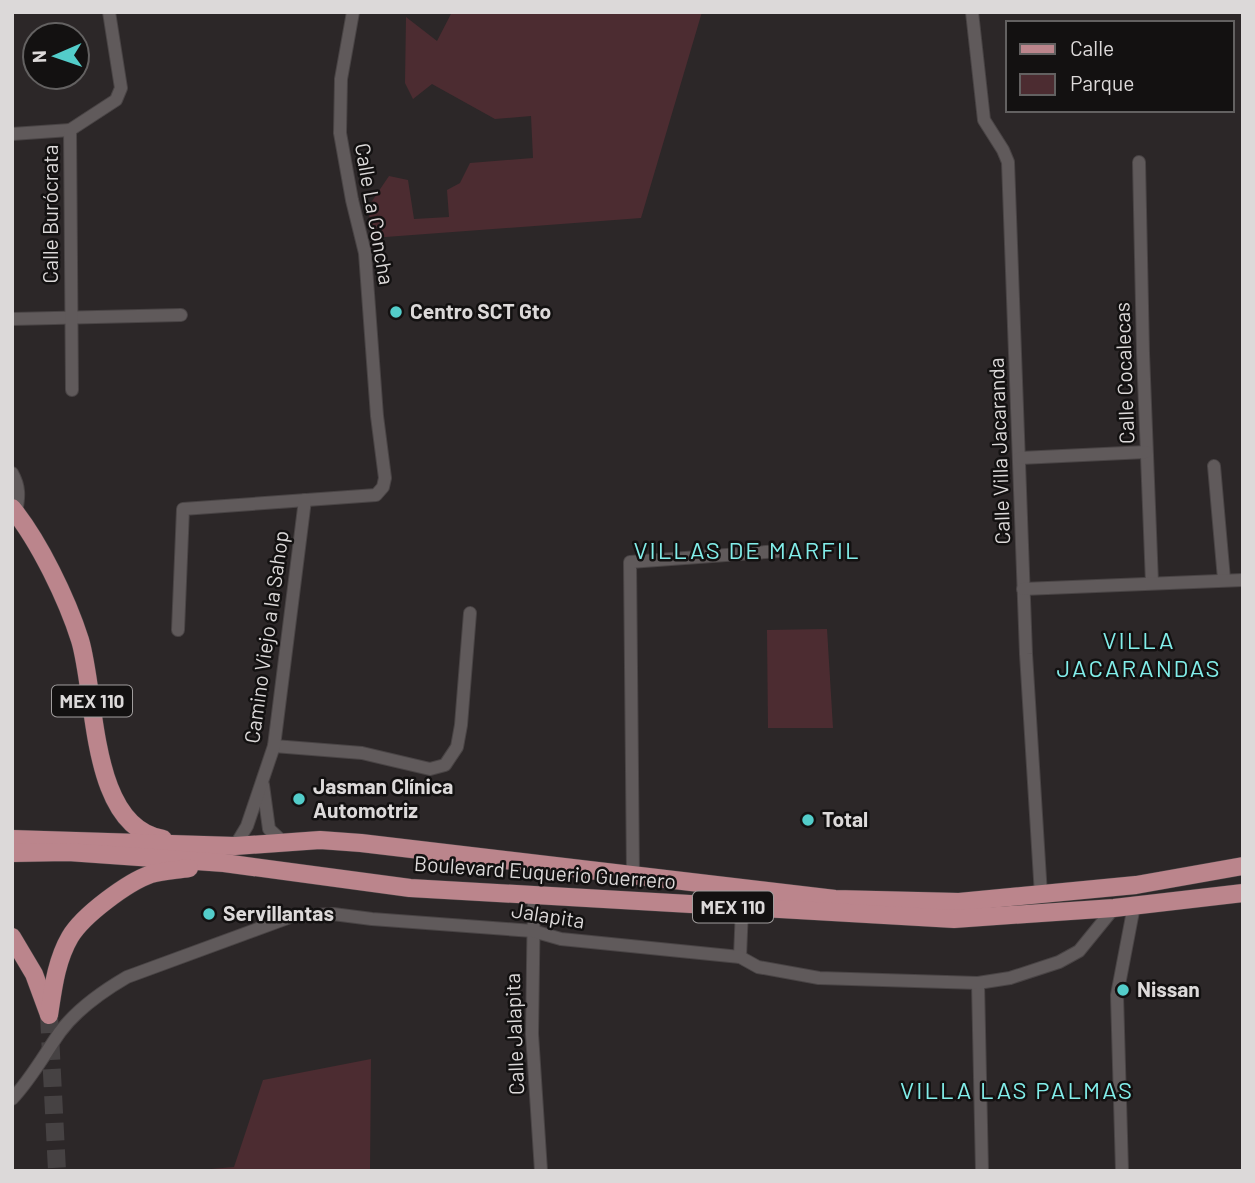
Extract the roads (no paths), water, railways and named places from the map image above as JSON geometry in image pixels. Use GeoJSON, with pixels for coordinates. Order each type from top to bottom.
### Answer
{"type":"FeatureCollection","features":[{"type":"Feature","properties":{"kind":"main road","name":"MEX 110"},"geometry":{"type":"LineString","coordinates":[[14,510],[42,554],[79,638],[86,662],[104,773],[111,795],[120,811],[144,832],[156,838],[201,845]]}},
{"type":"Feature","properties":{"kind":"main road","name":"MEX 110"},"geometry":{"type":"LineString","coordinates":[[12,839],[235,846],[320,840],[849,900],[959,902],[1041,895],[1136,885],[1243,866]]}},
{"type":"Feature","properties":{"kind":"main road","name":"Boulevard Euquerio Guerrero"},"geometry":{"type":"LineString","coordinates":[[12,853],[68,852],[224,863],[410,888],[954,919],[1114,908],[1243,893]]}},
{"type":"Feature","properties":{"kind":"main road"},"geometry":{"type":"LineString","coordinates":[[12,937],[34,974],[49,1015],[58,965],[71,934],[107,901],[129,884],[153,874],[224,863]]}},
{"type":"Feature","properties":{"kind":"main road"},"geometry":{"type":"LineString","coordinates":[[1212,873],[1243,877]]}},
{"type":"Feature","properties":{"kind":"street","name":"Calle Burócrata"},"geometry":{"type":"LineString","coordinates":[[72,390],[69,130],[116,100],[119,94],[121,88],[109,12]]}},
{"type":"Feature","properties":{"kind":"street","name":"Calle La Concha"},"geometry":{"type":"LineString","coordinates":[[305,500],[376,495],[383,487],[384,465],[377,416],[365,254],[340,134],[341,79],[353,12]]}},
{"type":"Feature","properties":{"kind":"street","name":"Calle Villa Jacaranda"},"geometry":{"type":"LineString","coordinates":[[972,12],[984,120],[1003,150],[1007,162],[1024,589],[1041,895]]}},
{"type":"Feature","properties":{"kind":"street"},"geometry":{"type":"LineString","coordinates":[[12,134],[69,130]]}},
{"type":"Feature","properties":{"kind":"street","name":"Calle Cocalecas"},"geometry":{"type":"LineString","coordinates":[[1139,162],[1152,583]]}},
{"type":"Feature","properties":{"kind":"street"},"geometry":{"type":"LineString","coordinates":[[12,319],[181,315]]}},
{"type":"Feature","properties":{"kind":"street"},"geometry":{"type":"LineString","coordinates":[[1020,458],[1146,452]]}},
{"type":"Feature","properties":{"kind":"street"},"geometry":{"type":"LineString","coordinates":[[1214,466],[1224,579]]}},
{"type":"Feature","properties":{"kind":"street"},"geometry":{"type":"LineString","coordinates":[[12,474],[18,483],[14,510]]}},
{"type":"Feature","properties":{"kind":"street"},"geometry":{"type":"LineString","coordinates":[[178,630],[183,509],[305,500]]}},
{"type":"Feature","properties":{"kind":"street","name":"Camino Viejo a la Sahop"},"geometry":{"type":"LineString","coordinates":[[235,846],[247,826],[274,746],[305,500]]}},
{"type":"Feature","properties":{"kind":"street"},"geometry":{"type":"LineString","coordinates":[[633,875],[630,562],[780,551]]}},
{"type":"Feature","properties":{"kind":"street"},"geometry":{"type":"LineString","coordinates":[[1024,589],[1243,580]]}},
{"type":"Feature","properties":{"kind":"street"},"geometry":{"type":"LineString","coordinates":[[274,746],[362,753],[430,769],[438,769],[444,765],[457,747],[461,725],[470,613]]}},
{"type":"Feature","properties":{"kind":"street","name":"Camino Viejo a la Sahop"},"geometry":{"type":"LineString","coordinates":[[263,778],[269,829],[284,844]]}},
{"type":"Feature","properties":{"kind":"street","name":"Calle Jalapita"},"geometry":{"type":"LineString","coordinates":[[534,896],[532,1034],[541,1171]]}},
{"type":"Feature","properties":{"kind":"street"},"geometry":{"type":"LineString","coordinates":[[1122,1171],[1116,1005],[1134,906]]}},
{"type":"Feature","properties":{"kind":"street"},"geometry":{"type":"LineString","coordinates":[[740,957],[742,908]]}},
{"type":"Feature","properties":{"kind":"street","name":"Jalapita"},"geometry":{"type":"LineString","coordinates":[[12,1099],[26,1085],[62,1030],[103,991],[127,977],[293,916],[333,914],[533,931],[561,939],[740,957],[758,967],[819,978],[978,983],[1010,978],[1059,962],[1079,951],[1114,908]]}},
{"type":"Feature","properties":{"kind":"street"},"geometry":{"type":"LineString","coordinates":[[978,983],[982,1171]]}},
{"type":"Feature","properties":{"kind":"tunnel"},"geometry":{"type":"LineString","coordinates":[[49,1015],[57,1171]]}},
{"type":"Feature","properties":{"kind":"place","name":"Centro SCT Gto"},"geometry":{"type":"Point","coordinates":[396,312]}},
{"type":"Feature","properties":{"kind":"place","name":"Jasman Clínica Automotriz"},"geometry":{"type":"Point","coordinates":[299,799]}},
{"type":"Feature","properties":{"kind":"place","name":"Total"},"geometry":{"type":"Point","coordinates":[808,820]}},
{"type":"Feature","properties":{"kind":"place","name":"Servillantas"},"geometry":{"type":"Point","coordinates":[209,914]}},
{"type":"Feature","properties":{"kind":"place","name":"Nissan"},"geometry":{"type":"Point","coordinates":[1123,990]}},
{"type":"Feature","properties":{"kind":"district","name":"VILLAS DE MARFIL"},"geometry":{"type":"Point","coordinates":[747,551]}},
{"type":"Feature","properties":{"kind":"district","name":"VILLA JACARANDAS"},"geometry":{"type":"Point","coordinates":[1139,655]}},
{"type":"Feature","properties":{"kind":"district","name":"VILLA LAS PALMAS"},"geometry":{"type":"Point","coordinates":[1017,1091]}}]}
